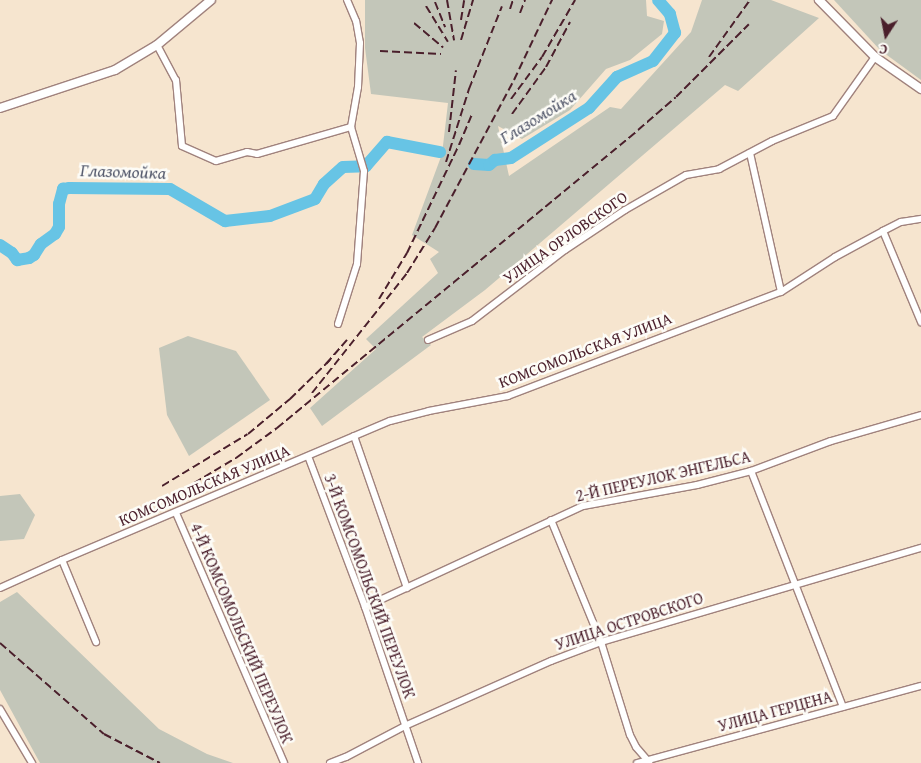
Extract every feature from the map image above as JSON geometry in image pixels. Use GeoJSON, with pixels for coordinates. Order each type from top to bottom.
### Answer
{"type":"FeatureCollection","features":[{"type":"Feature","properties":{"kind":"street"},"geometry":{"type":"LineString","coordinates":[[0,108],[115,70],[157,45],[211,0]]}},
{"type":"Feature","properties":{"kind":"street"},"geometry":{"type":"LineString","coordinates":[[338,324],[356,264],[364,171],[351,127],[358,87],[360,43],[356,21],[347,0]]}},
{"type":"Feature","properties":{"kind":"street"},"geometry":{"type":"LineString","coordinates":[[818,0],[876,58],[921,89]]}},
{"type":"Feature","properties":{"kind":"street"},"geometry":{"type":"LineString","coordinates":[[157,45],[176,80],[182,146],[216,161],[247,152],[257,154],[351,127]]}},
{"type":"Feature","properties":{"kind":"street","name":"УЛИЦА ОРЛОВСКОГО"},"geometry":{"type":"LineString","coordinates":[[428,340],[472,321],[565,250],[626,210],[686,175],[719,169],[772,141],[833,116],[876,58]]}},
{"type":"Feature","properties":{"kind":"street"},"geometry":{"type":"LineString","coordinates":[[750,153],[781,292]]}},
{"type":"Feature","properties":{"kind":"street","name":"КОМСОМОЛЬСКАЯ УЛИЦА"},"geometry":{"type":"LineString","coordinates":[[0,588],[390,421],[428,411],[508,396],[781,292],[835,257],[883,231],[901,222],[921,219]]}},
{"type":"Feature","properties":{"kind":"street"},"geometry":{"type":"LineString","coordinates":[[883,231],[921,322]]}},
{"type":"Feature","properties":{"kind":"street","name":"2-Й ПЕРЕУЛОК ЭНГЕЛЬСА"},"geometry":{"type":"LineString","coordinates":[[365,607],[583,506],[697,485],[751,471],[831,441],[921,415]]}},
{"type":"Feature","properties":{"kind":"street"},"geometry":{"type":"LineString","coordinates":[[354,436],[408,588]]}},
{"type":"Feature","properties":{"kind":"street","name":"3-Й КОМСОМОЛЬСКИЙ ПЕРЕУЛОК"},"geometry":{"type":"LineString","coordinates":[[308,456],[365,607],[406,725]]}},
{"type":"Feature","properties":{"kind":"street"},"geometry":{"type":"LineString","coordinates":[[751,471],[796,583],[842,707]]}},
{"type":"Feature","properties":{"kind":"street","name":"4-Й КОМСОМОЛЬСКИЙ ПЕРЕУЛОК"},"geometry":{"type":"LineString","coordinates":[[176,513],[284,763]]}},
{"type":"Feature","properties":{"kind":"street"},"geometry":{"type":"LineString","coordinates":[[551,520],[601,642],[630,735],[636,747],[649,762]]}},
{"type":"Feature","properties":{"kind":"street","name":"УЛИЦА ОСТРОВСКОГО"},"geometry":{"type":"LineString","coordinates":[[330,763],[346,757],[406,725],[551,661],[601,642],[796,583],[921,548]]}},
{"type":"Feature","properties":{"kind":"street"},"geometry":{"type":"LineString","coordinates":[[62,560],[96,642]]}},
{"type":"Feature","properties":{"kind":"street","name":"УЛИЦА ГЕРЦЕНА"},"geometry":{"type":"LineString","coordinates":[[637,763],[649,762],[921,686]]}},
{"type":"Feature","properties":{"kind":"street"},"geometry":{"type":"LineString","coordinates":[[0,708],[2,719],[32,763]]}},
{"type":"Feature","properties":{"kind":"street"},"geometry":{"type":"LineString","coordinates":[[406,725],[418,763]]}},
{"type":"Feature","properties":{"kind":"shaded area"},"geometry":{"type":"Polygon","coordinates":[[[365,0],[646,0],[647,16],[664,21],[662,34],[630,60],[606,69],[570,110],[522,139],[498,126],[509,176],[610,107],[621,109],[691,32],[702,0],[771,0],[819,18],[738,91],[725,85],[485,290],[422,337],[431,345],[322,426],[310,408],[376,349],[366,339],[438,273],[430,259],[439,252],[412,235],[442,154],[448,103],[371,94],[365,48],[365,0]]]}},
{"type":"Feature","properties":{"kind":"shaded area"},"geometry":{"type":"Polygon","coordinates":[[[834,0],[921,0],[921,80],[880,50],[834,0]]]}},
{"type":"Feature","properties":{"kind":"shaded area"},"geometry":{"type":"Polygon","coordinates":[[[188,336],[236,351],[270,400],[189,456],[167,415],[159,348],[188,336]]]}},
{"type":"Feature","properties":{"kind":"shaded area"},"geometry":{"type":"Polygon","coordinates":[[[20,494],[35,515],[24,539],[0,541],[0,496],[20,494]]]}},
{"type":"Feature","properties":{"kind":"shaded area"},"geometry":{"type":"Polygon","coordinates":[[[17,592],[159,729],[207,754],[233,763],[40,763],[0,690],[0,602],[17,592]]]}},
{"type":"Feature","properties":{"kind":"waterway","name":"Глазомойка"},"geometry":{"type":"LineString","coordinates":[[474,164],[489,165],[495,160],[511,158],[589,108],[617,77],[653,61],[675,33],[670,14],[658,0]]}},
{"type":"Feature","properties":{"kind":"waterway","name":"Глазомойка"},"geometry":{"type":"LineString","coordinates":[[0,245],[12,253],[17,260],[34,255],[41,244],[55,234],[59,227],[59,204],[63,189],[170,189],[225,221],[270,216],[315,199],[324,184],[343,167],[366,166],[387,142],[440,152]]}},
{"type":"Feature","properties":{"kind":"railway"},"geometry":{"type":"LineString","coordinates":[[447,0],[454,40]]}},
{"type":"Feature","properties":{"kind":"railway"},"geometry":{"type":"LineString","coordinates":[[461,20],[464,0]]}},
{"type":"Feature","properties":{"kind":"railway"},"geometry":{"type":"LineString","coordinates":[[461,40],[473,0]]}},
{"type":"Feature","properties":{"kind":"railway"},"geometry":{"type":"LineString","coordinates":[[510,9],[513,0]]}},
{"type":"Feature","properties":{"kind":"railway"},"geometry":{"type":"LineString","coordinates":[[520,13],[525,0]]}},
{"type":"Feature","properties":{"kind":"railway"},"geometry":{"type":"LineString","coordinates":[[312,393],[407,273],[435,228],[514,80],[552,0]]}},
{"type":"Feature","properties":{"kind":"railway"},"geometry":{"type":"LineString","coordinates":[[511,99],[542,57],[575,0]]}},
{"type":"Feature","properties":{"kind":"railway"},"geometry":{"type":"LineString","coordinates":[[709,57],[750,0]]}},
{"type":"Feature","properties":{"kind":"railway"},"geometry":{"type":"LineString","coordinates":[[435,2],[445,27]]}},
{"type":"Feature","properties":{"kind":"railway"},"geometry":{"type":"LineString","coordinates":[[426,6],[448,42]]}},
{"type":"Feature","properties":{"kind":"railway"},"geometry":{"type":"LineString","coordinates":[[446,162],[469,89],[502,6]]}},
{"type":"Feature","properties":{"kind":"railway"},"geometry":{"type":"LineString","coordinates":[[512,114],[546,67],[570,22]]}},
{"type":"Feature","properties":{"kind":"railway"},"geometry":{"type":"LineString","coordinates":[[414,23],[443,47]]}},
{"type":"Feature","properties":{"kind":"railway"},"geometry":{"type":"LineString","coordinates":[[194,483],[236,458],[277,428],[638,130],[676,97],[749,24]]}},
{"type":"Feature","properties":{"kind":"railway"},"geometry":{"type":"LineString","coordinates":[[380,51],[441,54]]}},
{"type":"Feature","properties":{"kind":"railway"},"geometry":{"type":"LineString","coordinates":[[449,132],[456,70]]}},
{"type":"Feature","properties":{"kind":"railway"},"geometry":{"type":"LineString","coordinates":[[379,299],[407,253],[472,114]]}},
{"type":"Feature","properties":{"kind":"railway"},"geometry":{"type":"LineString","coordinates":[[326,364],[347,340]]}},
{"type":"Feature","properties":{"kind":"railway"},"geometry":{"type":"LineString","coordinates":[[162,486],[248,434],[290,399],[330,360]]}},
{"type":"Feature","properties":{"kind":"railway"},"geometry":{"type":"LineString","coordinates":[[0,643],[104,734],[160,763]]}}]}
